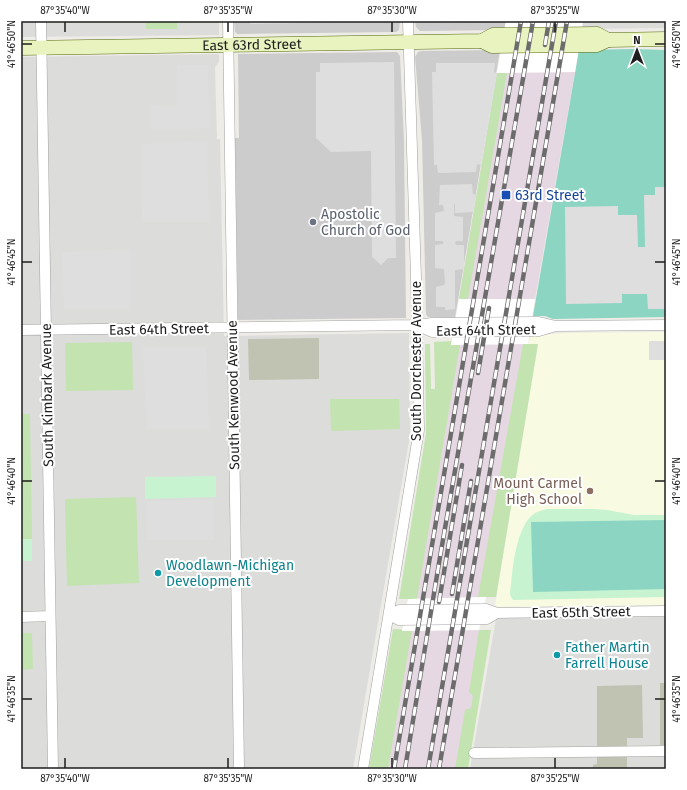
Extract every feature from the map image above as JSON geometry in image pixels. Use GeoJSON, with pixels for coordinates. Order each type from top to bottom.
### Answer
{"type":"FeatureCollection","features":[{"type":"Feature","properties":{"kind":"main road","name":"East 63rd Street"},"geometry":{"type":"LineString","coordinates":[[21,48],[482,41],[492,46],[597,45],[608,40],[666,39]]}},
{"type":"Feature","properties":{"kind":"street","name":"South Kimbark Avenue"},"geometry":{"type":"LineString","coordinates":[[41,21],[53,769]]}},
{"type":"Feature","properties":{"kind":"street","name":"South Kenwood Avenue"},"geometry":{"type":"LineString","coordinates":[[228,21],[239,769]]}},
{"type":"Feature","properties":{"kind":"street","name":"South Dorchester Avenue"},"geometry":{"type":"LineString","coordinates":[[363,769],[419,430],[408,21]]}},
{"type":"Feature","properties":{"kind":"street","name":"East 64th Street"},"geometry":{"type":"LineString","coordinates":[[21,330],[416,325],[432,332],[539,331],[556,326],[666,325]]}},
{"type":"Feature","properties":{"kind":"street","name":"East 65th Street"},"geometry":{"type":"LineString","coordinates":[[389,615],[399,610],[486,609],[497,613],[666,611]]}},
{"type":"Feature","properties":{"kind":"street"},"geometry":{"type":"LineString","coordinates":[[21,617],[50,616]]}},
{"type":"Feature","properties":{"kind":"street"},"geometry":{"type":"LineString","coordinates":[[474,753],[666,751]]}},
{"type":"Feature","properties":{"kind":"shaded area"},"geometry":{"type":"Polygon","coordinates":[[[21,21],[219,21],[219,35],[21,37],[21,21]]]}},
{"type":"Feature","properties":{"kind":"shaded area"},"geometry":{"type":"Polygon","coordinates":[[[234,21],[400,21],[399,30],[396,32],[237,34],[235,32],[234,21]]]}},
{"type":"Feature","properties":{"kind":"shaded area"},"geometry":{"type":"Polygon","coordinates":[[[250,21],[395,21],[250,24],[250,21]]]}},
{"type":"Feature","properties":{"kind":"shaded area"},"geometry":{"type":"Polygon","coordinates":[[[415,21],[506,21],[504,30],[420,31],[416,27],[415,21]]]}},
{"type":"Feature","properties":{"kind":"shaded area"},"geometry":{"type":"Polygon","coordinates":[[[441,21],[503,21],[503,22],[441,23],[441,21]]]}},
{"type":"Feature","properties":{"kind":"shaded area"},"geometry":{"type":"Polygon","coordinates":[[[583,21],[666,21],[666,28],[582,29],[583,21]]]}},
{"type":"Feature","properties":{"kind":"shaded area"},"geometry":{"type":"Polygon","coordinates":[[[500,50],[455,318],[428,317],[426,314],[422,140],[415,57],[418,52],[421,51],[500,50]]]}},
{"type":"Feature","properties":{"kind":"shaded area"},"geometry":{"type":"Polygon","coordinates":[[[397,52],[400,56],[404,141],[406,318],[238,320],[235,138],[239,138],[238,54],[397,52]]]}},
{"type":"Feature","properties":{"kind":"shaded area"},"geometry":{"type":"Polygon","coordinates":[[[219,54],[219,62],[215,67],[217,139],[220,139],[224,336],[409,333],[410,435],[353,769],[21,769],[21,57],[219,54]]]}},
{"type":"Feature","properties":{"kind":"shaded area"},"geometry":{"type":"Polygon","coordinates":[[[394,62],[396,258],[388,258],[381,265],[372,257],[371,151],[331,152],[316,138],[316,72],[320,72],[320,63],[394,62]]]}},
{"type":"Feature","properties":{"kind":"shaded area"},"geometry":{"type":"Polygon","coordinates":[[[436,63],[495,63],[494,72],[497,73],[481,165],[477,164],[476,172],[438,173],[437,165],[434,165],[432,72],[436,72],[436,63]]]}},
{"type":"Feature","properties":{"kind":"shaded area"},"geometry":{"type":"Polygon","coordinates":[[[177,65],[208,65],[209,128],[151,130],[151,106],[177,105],[177,65]]]}},
{"type":"Feature","properties":{"kind":"shaded area"},"geometry":{"type":"Polygon","coordinates":[[[575,72],[535,299],[459,299],[497,73],[575,72]]]}},
{"type":"Feature","properties":{"kind":"shaded area"},"geometry":{"type":"Polygon","coordinates":[[[207,141],[209,222],[142,222],[141,144],[207,141]]]}},
{"type":"Feature","properties":{"kind":"shaded area"},"geometry":{"type":"Polygon","coordinates":[[[472,184],[473,194],[476,195],[473,212],[455,213],[454,204],[454,216],[463,217],[463,241],[456,241],[455,243],[456,245],[464,245],[464,269],[455,270],[455,309],[445,310],[445,307],[436,307],[436,287],[444,285],[445,283],[444,269],[435,268],[435,245],[444,243],[442,241],[435,241],[435,213],[444,211],[443,205],[439,205],[440,185],[472,184]]]}},
{"type":"Feature","properties":{"kind":"shaded area"},"geometry":{"type":"Polygon","coordinates":[[[655,187],[666,187],[666,309],[648,309],[647,294],[622,294],[622,303],[566,304],[565,207],[618,206],[618,215],[637,215],[638,247],[645,247],[644,195],[655,195],[655,187]]]}},
{"type":"Feature","properties":{"kind":"shaded area"},"geometry":{"type":"Polygon","coordinates":[[[131,249],[131,309],[64,309],[62,252],[131,249]]]}},
{"type":"Feature","properties":{"kind":"shaded area","name":"Mount Carmel High School"},"geometry":{"type":"Polygon","coordinates":[[[666,332],[666,605],[495,606],[538,344],[528,344],[530,336],[565,333],[666,332]]]}},
{"type":"Feature","properties":{"kind":"shaded area"},"geometry":{"type":"Polygon","coordinates":[[[319,338],[319,379],[249,380],[248,339],[319,338]]]}},
{"type":"Feature","properties":{"kind":"shaded area"},"geometry":{"type":"Polygon","coordinates":[[[649,341],[666,341],[666,360],[649,360],[649,341]]]}},
{"type":"Feature","properties":{"kind":"shaded area"},"geometry":{"type":"Polygon","coordinates":[[[528,344],[496,597],[408,599],[451,345],[528,344]]]}},
{"type":"Feature","properties":{"kind":"shaded area"},"geometry":{"type":"Polygon","coordinates":[[[143,347],[206,347],[209,429],[147,429],[143,347]]]}},
{"type":"Feature","properties":{"kind":"shaded area"},"geometry":{"type":"Polygon","coordinates":[[[213,500],[214,540],[147,540],[146,501],[213,500]]]}},
{"type":"Feature","properties":{"kind":"shaded area"},"geometry":{"type":"Polygon","coordinates":[[[497,613],[666,617],[666,769],[470,769],[497,613]]]}},
{"type":"Feature","properties":{"kind":"shaded area"},"geometry":{"type":"Polygon","coordinates":[[[488,630],[465,769],[379,769],[402,631],[488,630]]]}},
{"type":"Feature","properties":{"kind":"shaded area"},"geometry":{"type":"Polygon","coordinates":[[[660,683],[666,683],[666,745],[660,745],[660,683]]]}},
{"type":"Feature","properties":{"kind":"shaded area"},"geometry":{"type":"Polygon","coordinates":[[[642,685],[643,738],[627,738],[627,769],[593,769],[593,765],[597,764],[597,686],[642,685]]]}},
{"type":"Feature","properties":{"kind":"green space"},"geometry":{"type":"Polygon","coordinates":[[[146,21],[177,21],[177,29],[146,29],[146,21]]]}},
{"type":"Feature","properties":{"kind":"green space"},"geometry":{"type":"Polygon","coordinates":[[[579,50],[666,50],[666,317],[553,319],[545,316],[533,316],[579,50]]]}},
{"type":"Feature","properties":{"kind":"green space"},"geometry":{"type":"Polygon","coordinates":[[[497,73],[507,73],[468,299],[459,299],[497,73]]]}},
{"type":"Feature","properties":{"kind":"green space"},"geometry":{"type":"Polygon","coordinates":[[[452,341],[451,345],[460,345],[417,599],[399,599],[426,433],[425,344],[430,344],[431,389],[435,389],[434,342],[452,341]]]}},
{"type":"Feature","properties":{"kind":"green space"},"geometry":{"type":"Polygon","coordinates":[[[132,342],[133,390],[66,391],[65,343],[132,342]]]}},
{"type":"Feature","properties":{"kind":"green space"},"geometry":{"type":"Polygon","coordinates":[[[523,344],[538,344],[496,597],[478,597],[523,344]]]}},
{"type":"Feature","properties":{"kind":"green space"},"geometry":{"type":"Polygon","coordinates":[[[330,399],[399,399],[400,429],[331,431],[330,399]]]}},
{"type":"Feature","properties":{"kind":"green space"},"geometry":{"type":"Polygon","coordinates":[[[21,414],[30,414],[32,539],[21,539],[21,414]]]}},
{"type":"Feature","properties":{"kind":"green space"},"geometry":{"type":"Polygon","coordinates":[[[216,476],[216,497],[145,499],[145,477],[216,476]]]}},
{"type":"Feature","properties":{"kind":"green space"},"geometry":{"type":"Polygon","coordinates":[[[136,497],[139,583],[67,586],[65,499],[136,497]]]}},
{"type":"Feature","properties":{"kind":"green space"},"geometry":{"type":"Polygon","coordinates":[[[547,509],[593,509],[634,515],[666,515],[666,597],[513,600],[510,595],[514,563],[523,528],[528,519],[535,513],[547,509]]]}},
{"type":"Feature","properties":{"kind":"green space"},"geometry":{"type":"Polygon","coordinates":[[[666,520],[666,589],[533,592],[531,522],[666,520]]]}},
{"type":"Feature","properties":{"kind":"green space"},"geometry":{"type":"Polygon","coordinates":[[[21,539],[32,539],[32,561],[21,561],[21,539]]]}},
{"type":"Feature","properties":{"kind":"green space"},"geometry":{"type":"Polygon","coordinates":[[[393,629],[412,630],[388,769],[369,769],[393,629]]]}},
{"type":"Feature","properties":{"kind":"green space"},"geometry":{"type":"Polygon","coordinates":[[[479,630],[491,630],[468,769],[455,769],[465,710],[471,708],[473,696],[469,692],[479,630]]]}},
{"type":"Feature","properties":{"kind":"green space"},"geometry":{"type":"Polygon","coordinates":[[[21,633],[32,633],[33,669],[21,670],[21,633]]]}},
{"type":"Feature","properties":{"kind":"pier"},"geometry":{"type":"Polygon","coordinates":[[[506,21],[583,21],[575,72],[497,73],[506,21]]]}},
{"type":"Feature","properties":{"kind":"pier"},"geometry":{"type":"Polygon","coordinates":[[[459,299],[535,299],[528,344],[451,345],[459,299]]]}},
{"type":"Feature","properties":{"kind":"pier"},"geometry":{"type":"Polygon","coordinates":[[[486,597],[479,630],[402,631],[408,599],[486,597]]]}},
{"type":"Feature","properties":{"kind":"railway"},"geometry":{"type":"LineString","coordinates":[[394,769],[521,21]]}},
{"type":"Feature","properties":{"kind":"railway"},"geometry":{"type":"LineString","coordinates":[[405,769],[440,557],[533,21]]}},
{"type":"Feature","properties":{"kind":"railway"},"geometry":{"type":"LineString","coordinates":[[545,45],[549,21]]}},
{"type":"Feature","properties":{"kind":"railway"},"geometry":{"type":"LineString","coordinates":[[428,769],[556,21]]}},
{"type":"Feature","properties":{"kind":"railway"},"geometry":{"type":"LineString","coordinates":[[439,769],[567,21]]}},
{"type":"Feature","properties":{"kind":"railway"},"geometry":{"type":"LineString","coordinates":[[478,373],[489,308]]}},
{"type":"Feature","properties":{"kind":"railway"},"geometry":{"type":"LineString","coordinates":[[439,602],[462,465]]}},
{"type":"Feature","properties":{"kind":"railway"},"geometry":{"type":"LineString","coordinates":[[452,594],[471,481]]}},
{"type":"Feature","properties":{"kind":"place","name":"63rd Street"},"geometry":{"type":"Point","coordinates":[506,195]}},
{"type":"Feature","properties":{"kind":"place","name":"Apostolic Church of God"},"geometry":{"type":"Point","coordinates":[313,222]}},
{"type":"Feature","properties":{"kind":"place","name":"Mount Carmel High School"},"geometry":{"type":"Point","coordinates":[590,491]}},
{"type":"Feature","properties":{"kind":"place","name":"Woodlawn-Michigan Development"},"geometry":{"type":"Point","coordinates":[158,573]}},
{"type":"Feature","properties":{"kind":"place","name":"Father Martin Farrell House"},"geometry":{"type":"Point","coordinates":[557,655]}}]}
